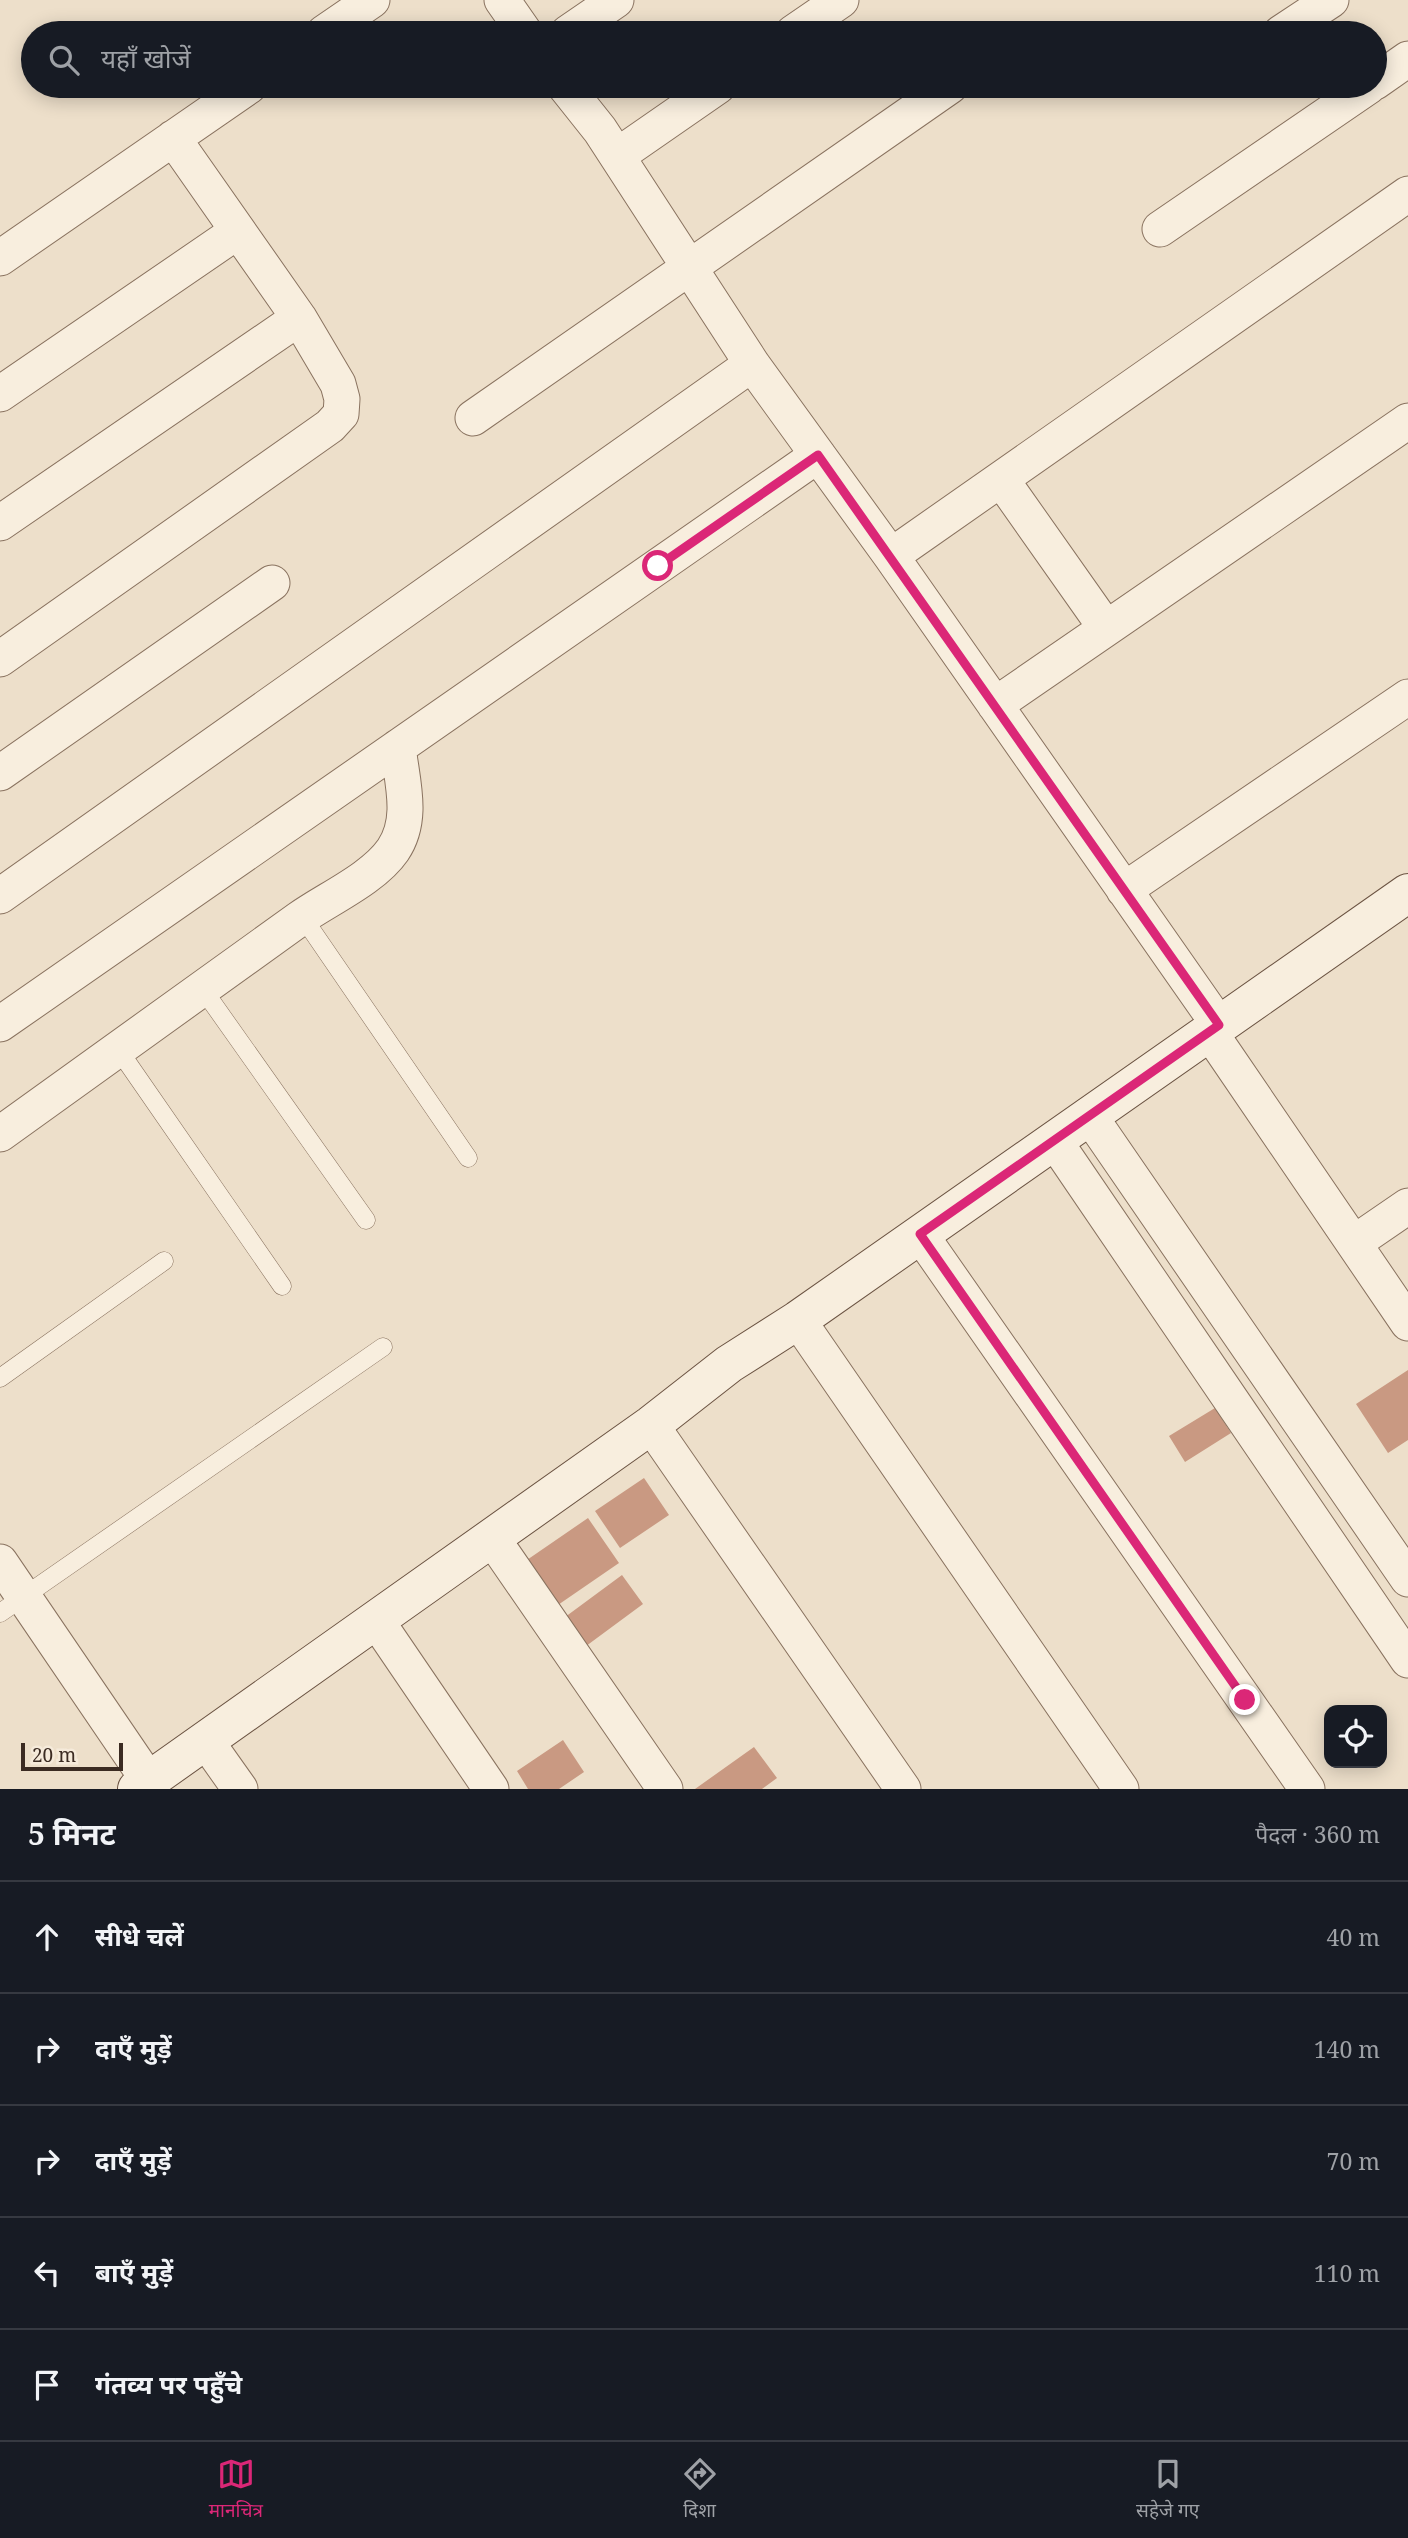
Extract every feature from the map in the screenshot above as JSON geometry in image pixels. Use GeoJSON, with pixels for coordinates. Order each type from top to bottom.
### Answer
{"type":"FeatureCollection","features":[{"type":"Feature","properties":{"kind":"street"},"geometry":{"type":"LineString","coordinates":[[341,21],[372,0]]}},
{"type":"Feature","properties":{"kind":"street"},"geometry":{"type":"LineString","coordinates":[[502,0],[517,21]]}},
{"type":"Feature","properties":{"kind":"street"},"geometry":{"type":"LineString","coordinates":[[585,21],[616,0]]}},
{"type":"Feature","properties":{"kind":"street"},"geometry":{"type":"LineString","coordinates":[[810,21],[841,0]]}},
{"type":"Feature","properties":{"kind":"street"},"geometry":{"type":"LineString","coordinates":[[1299,21],[1331,0]]}},
{"type":"Feature","properties":{"kind":"street"},"geometry":{"type":"LineString","coordinates":[[1387,74],[1408,59]]}},
{"type":"Feature","properties":{"kind":"street"},"geometry":{"type":"LineString","coordinates":[[0,258],[231,98]]}},
{"type":"Feature","properties":{"kind":"street"},"geometry":{"type":"LineString","coordinates":[[574,98],[617,156],[752,364],[891,556],[1124,890],[1353,1243],[1408,1322]]}},
{"type":"Feature","properties":{"kind":"street"},"geometry":{"type":"LineString","coordinates":[[617,156],[701,98]]}},
{"type":"Feature","properties":{"kind":"street"},"geometry":{"type":"LineString","coordinates":[[473,418],[933,98]]}},
{"type":"Feature","properties":{"kind":"street"},"geometry":{"type":"LineString","coordinates":[[1160,229],[1351,98]]}},
{"type":"Feature","properties":{"kind":"street"},"geometry":{"type":"LineString","coordinates":[[0,659],[330,426],[341,414],[342,400],[338,384],[299,318],[173,138]]}},
{"type":"Feature","properties":{"kind":"street"},"geometry":{"type":"LineString","coordinates":[[891,556],[1408,194]]}},
{"type":"Feature","properties":{"kind":"street"},"geometry":{"type":"LineString","coordinates":[[0,394],[238,231]]}},
{"type":"Feature","properties":{"kind":"street"},"geometry":{"type":"LineString","coordinates":[[0,523],[299,318]]}},
{"type":"Feature","properties":{"kind":"street"},"geometry":{"type":"LineString","coordinates":[[0,896],[752,364]]}},
{"type":"Feature","properties":{"kind":"street"},"geometry":{"type":"LineString","coordinates":[[995,705],[1408,421]]}},
{"type":"Feature","properties":{"kind":"street"},"geometry":{"type":"LineString","coordinates":[[0,1024],[818,455]]}},
{"type":"Feature","properties":{"kind":"street"},"geometry":{"type":"LineString","coordinates":[[1001,479],[1106,628]]}},
{"type":"Feature","properties":{"kind":"street"},"geometry":{"type":"LineString","coordinates":[[0,773],[272,583]]}},
{"type":"Feature","properties":{"kind":"street"},"geometry":{"type":"LineString","coordinates":[[1124,890],[1408,697]]}},
{"type":"Feature","properties":{"kind":"street"},"geometry":{"type":"LineString","coordinates":[[0,1134],[302,916],[371,872],[392,852],[402,832],[406,812],[398,747]]}},
{"type":"Feature","properties":{"kind":"street"},"geometry":{"type":"LineString","coordinates":[[0,1562],[12,1605],[143,1785],[651,1425],[729,1364],[798,1320],[1408,893]]}},
{"type":"Feature","properties":{"kind":"street"},"geometry":{"type":"LineString","coordinates":[[1089,1115],[1408,1579]]}},
{"type":"Feature","properties":{"kind":"street"},"geometry":{"type":"LineString","coordinates":[[1054,1140],[1408,1660]]}},
{"type":"Feature","properties":{"kind":"street"},"geometry":{"type":"LineString","coordinates":[[1353,1243],[1408,1206]]}},
{"type":"Feature","properties":{"kind":"street"},"geometry":{"type":"LineString","coordinates":[[920,1234],[1307,1789]]}},
{"type":"Feature","properties":{"kind":"street"},"geometry":{"type":"LineString","coordinates":[[798,1320],[1121,1789]]}},
{"type":"Feature","properties":{"kind":"street"},"geometry":{"type":"LineString","coordinates":[[651,1425],[903,1789]]}},
{"type":"Feature","properties":{"kind":"street"},"geometry":{"type":"LineString","coordinates":[[492,1538],[665,1789]]}},
{"type":"Feature","properties":{"kind":"street"},"geometry":{"type":"LineString","coordinates":[[376,1620],[491,1789]]}},
{"type":"Feature","properties":{"kind":"street"},"geometry":{"type":"LineString","coordinates":[[206,1741],[240,1789]]}},
{"type":"Feature","properties":{"kind":"lane"},"geometry":{"type":"LineString","coordinates":[[302,916],[468,1158]]}},
{"type":"Feature","properties":{"kind":"lane"},"geometry":{"type":"LineString","coordinates":[[202,988],[366,1220]]}},
{"type":"Feature","properties":{"kind":"lane"},"geometry":{"type":"LineString","coordinates":[[118,1049],[282,1286]]}},
{"type":"Feature","properties":{"kind":"lane"},"geometry":{"type":"LineString","coordinates":[[0,1378],[164,1261]]}},
{"type":"Feature","properties":{"kind":"lane"},"geometry":{"type":"LineString","coordinates":[[12,1605],[383,1348]]}},
{"type":"Feature","properties":{"kind":"building"},"geometry":{"type":"Polygon","coordinates":[[[1408,1370],[1408,1440],[1388,1453],[1356,1404],[1408,1370]]]}},
{"type":"Feature","properties":{"kind":"building"},"geometry":{"type":"Polygon","coordinates":[[[1215,1408],[1231,1433],[1185,1462],[1169,1436],[1215,1408]]]}},
{"type":"Feature","properties":{"kind":"building"},"geometry":{"type":"Polygon","coordinates":[[[644,1478],[669,1515],[620,1548],[595,1511],[644,1478]]]}},
{"type":"Feature","properties":{"kind":"building"},"geometry":{"type":"Polygon","coordinates":[[[588,1518],[619,1563],[555,1607],[524,1562],[588,1518]]]}},
{"type":"Feature","properties":{"kind":"building"},"geometry":{"type":"Polygon","coordinates":[[[622,1575],[643,1604],[578,1652],[557,1623],[622,1575]]]}},
{"type":"Feature","properties":{"kind":"building"},"geometry":{"type":"Polygon","coordinates":[[[563,1740],[584,1772],[559,1789],[528,1789],[517,1771],[563,1740]]]}},
{"type":"Feature","properties":{"kind":"building"},"geometry":{"type":"Polygon","coordinates":[[[754,1747],[777,1778],[762,1789],[695,1789],[754,1747]]]}},
{"type":"Feature","properties":{"kind":"route"},"geometry":{"type":"LineString","coordinates":[[658,566],[818,455],[1219,1025],[920,1234],[1245,1700]]}}]}
